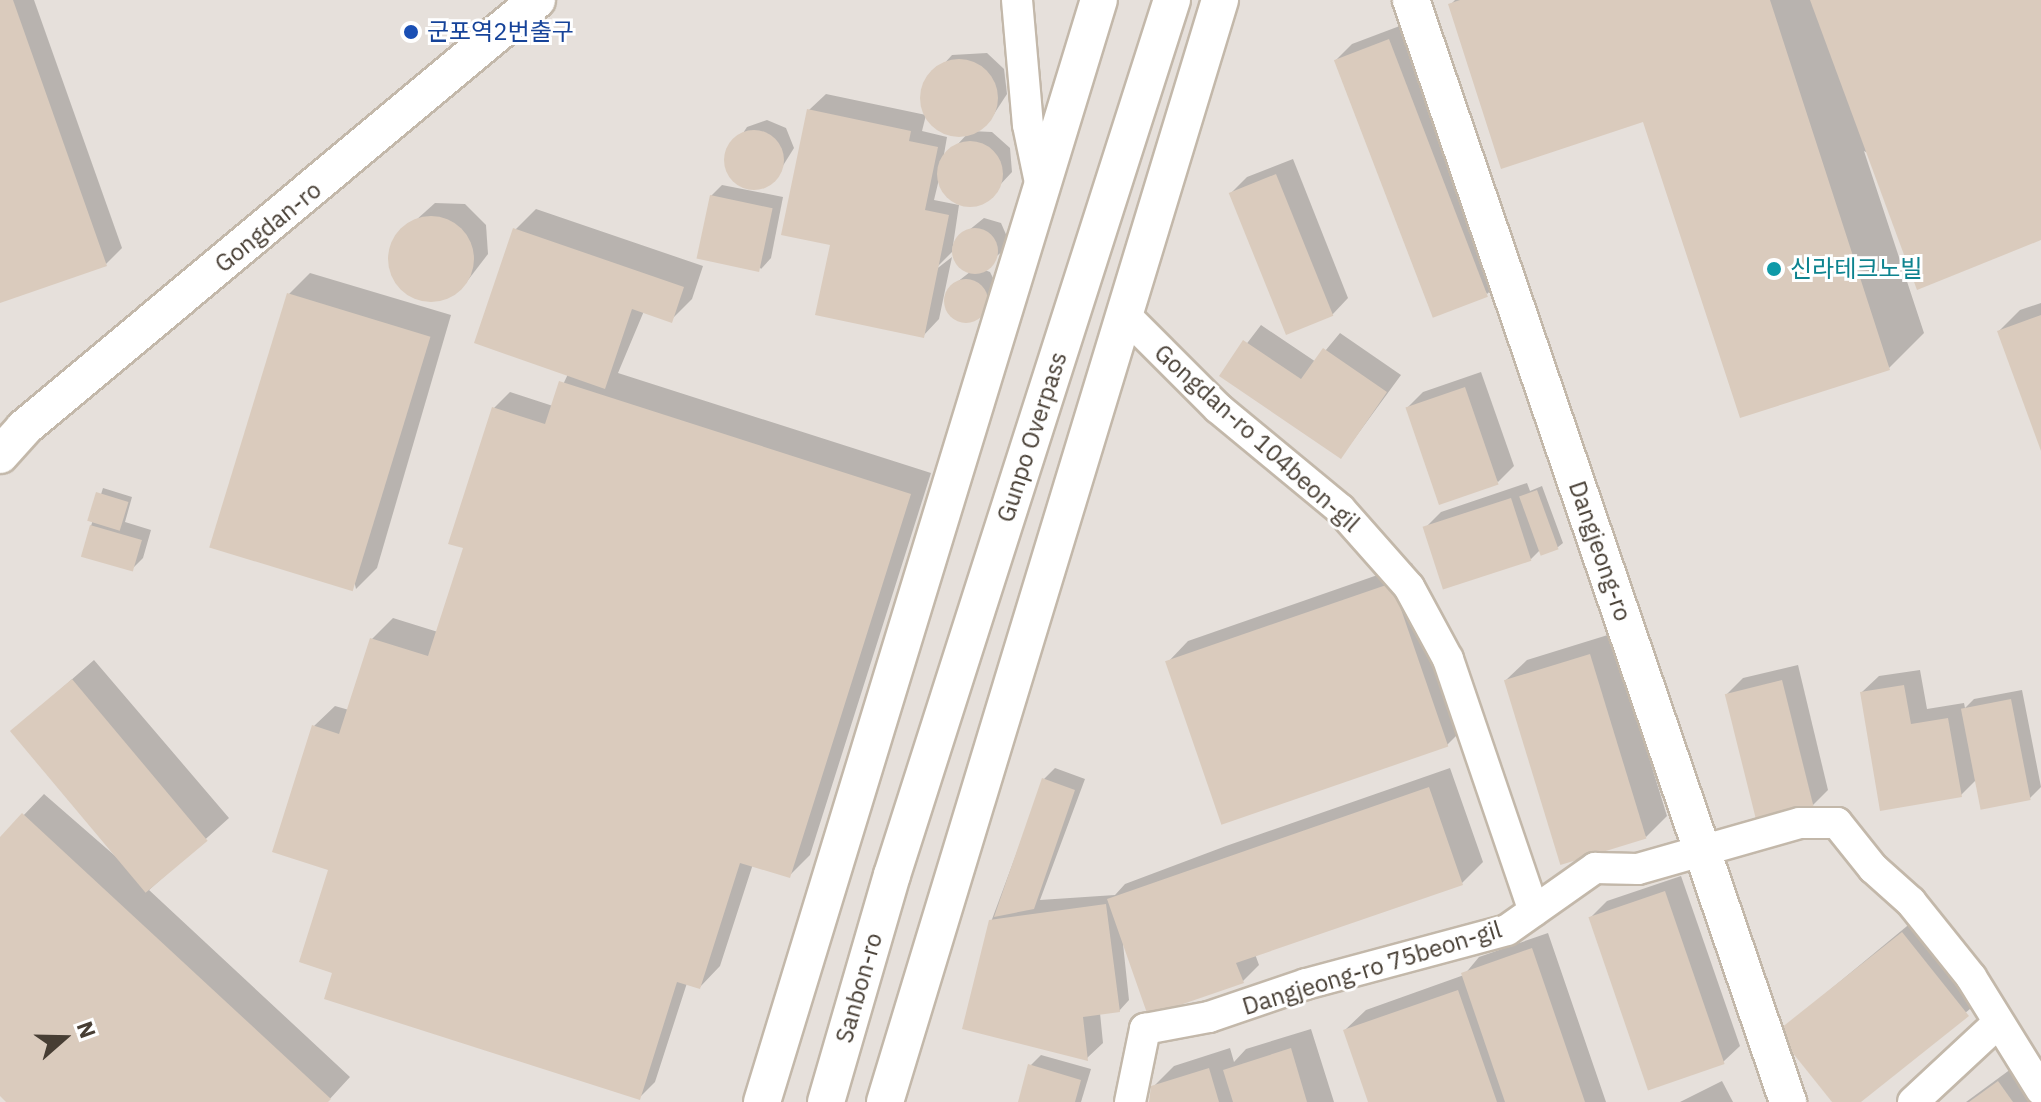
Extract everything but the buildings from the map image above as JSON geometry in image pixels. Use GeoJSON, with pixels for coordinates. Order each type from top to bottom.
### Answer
{"type":"FeatureCollection","features":[{"type":"Feature","properties":{"kind":"street","name":"Gongdan-ro"},"geometry":{"type":"LineString","coordinates":[[0,455],[24,428],[537,0]]}},
{"type":"Feature","properties":{"kind":"street"},"geometry":{"type":"LineString","coordinates":[[1017,0],[1028,125],[1042,193]]}},
{"type":"Feature","properties":{"kind":"street"},"geometry":{"type":"LineString","coordinates":[[762,1102],[1099,0]]}},
{"type":"Feature","properties":{"kind":"street","name":"Gunpo Overpass"},"geometry":{"type":"LineString","coordinates":[[892,875],[1172,0]]}},
{"type":"Feature","properties":{"kind":"street"},"geometry":{"type":"LineString","coordinates":[[885,1102],[1127,317],[1220,0]]}},
{"type":"Feature","properties":{"kind":"street","name":"Dangjeong-ro"},"geometry":{"type":"LineString","coordinates":[[1411,0],[1788,1102]]}},
{"type":"Feature","properties":{"kind":"street","name":"Gongdan-ro 104beon-gil"},"geometry":{"type":"LineString","coordinates":[[1127,317],[1218,408],[1340,509],[1409,587],[1448,659],[1534,911]]}},
{"type":"Feature","properties":{"kind":"street","name":"Dangjeong-ro 75beon-gil"},"geometry":{"type":"LineString","coordinates":[[1130,1102],[1145,1029],[1209,1017],[1321,980],[1507,930],[1595,868],[1638,869],[1800,823],[1837,823],[1873,868],[1911,902],[1971,977],[2041,1090]]}},
{"type":"Feature","properties":{"kind":"street","name":"Sanbon-ro"},"geometry":{"type":"LineString","coordinates":[[826,1102],[892,875]]}},
{"type":"Feature","properties":{"kind":"street"},"geometry":{"type":"LineString","coordinates":[[1913,1102],[1998,1023]]}},
{"type":"Feature","properties":{"kind":"shaded area"},"geometry":{"type":"Polygon","coordinates":[[[0,0],[2041,0],[2041,1102],[0,1102],[0,0]]]}},
{"type":"Feature","properties":{"kind":"place","name":"군포역2번출구"},"geometry":{"type":"Point","coordinates":[411,32]}},
{"type":"Feature","properties":{"kind":"place","name":"신라테크노빌"},"geometry":{"type":"Point","coordinates":[1774,269]}}]}
